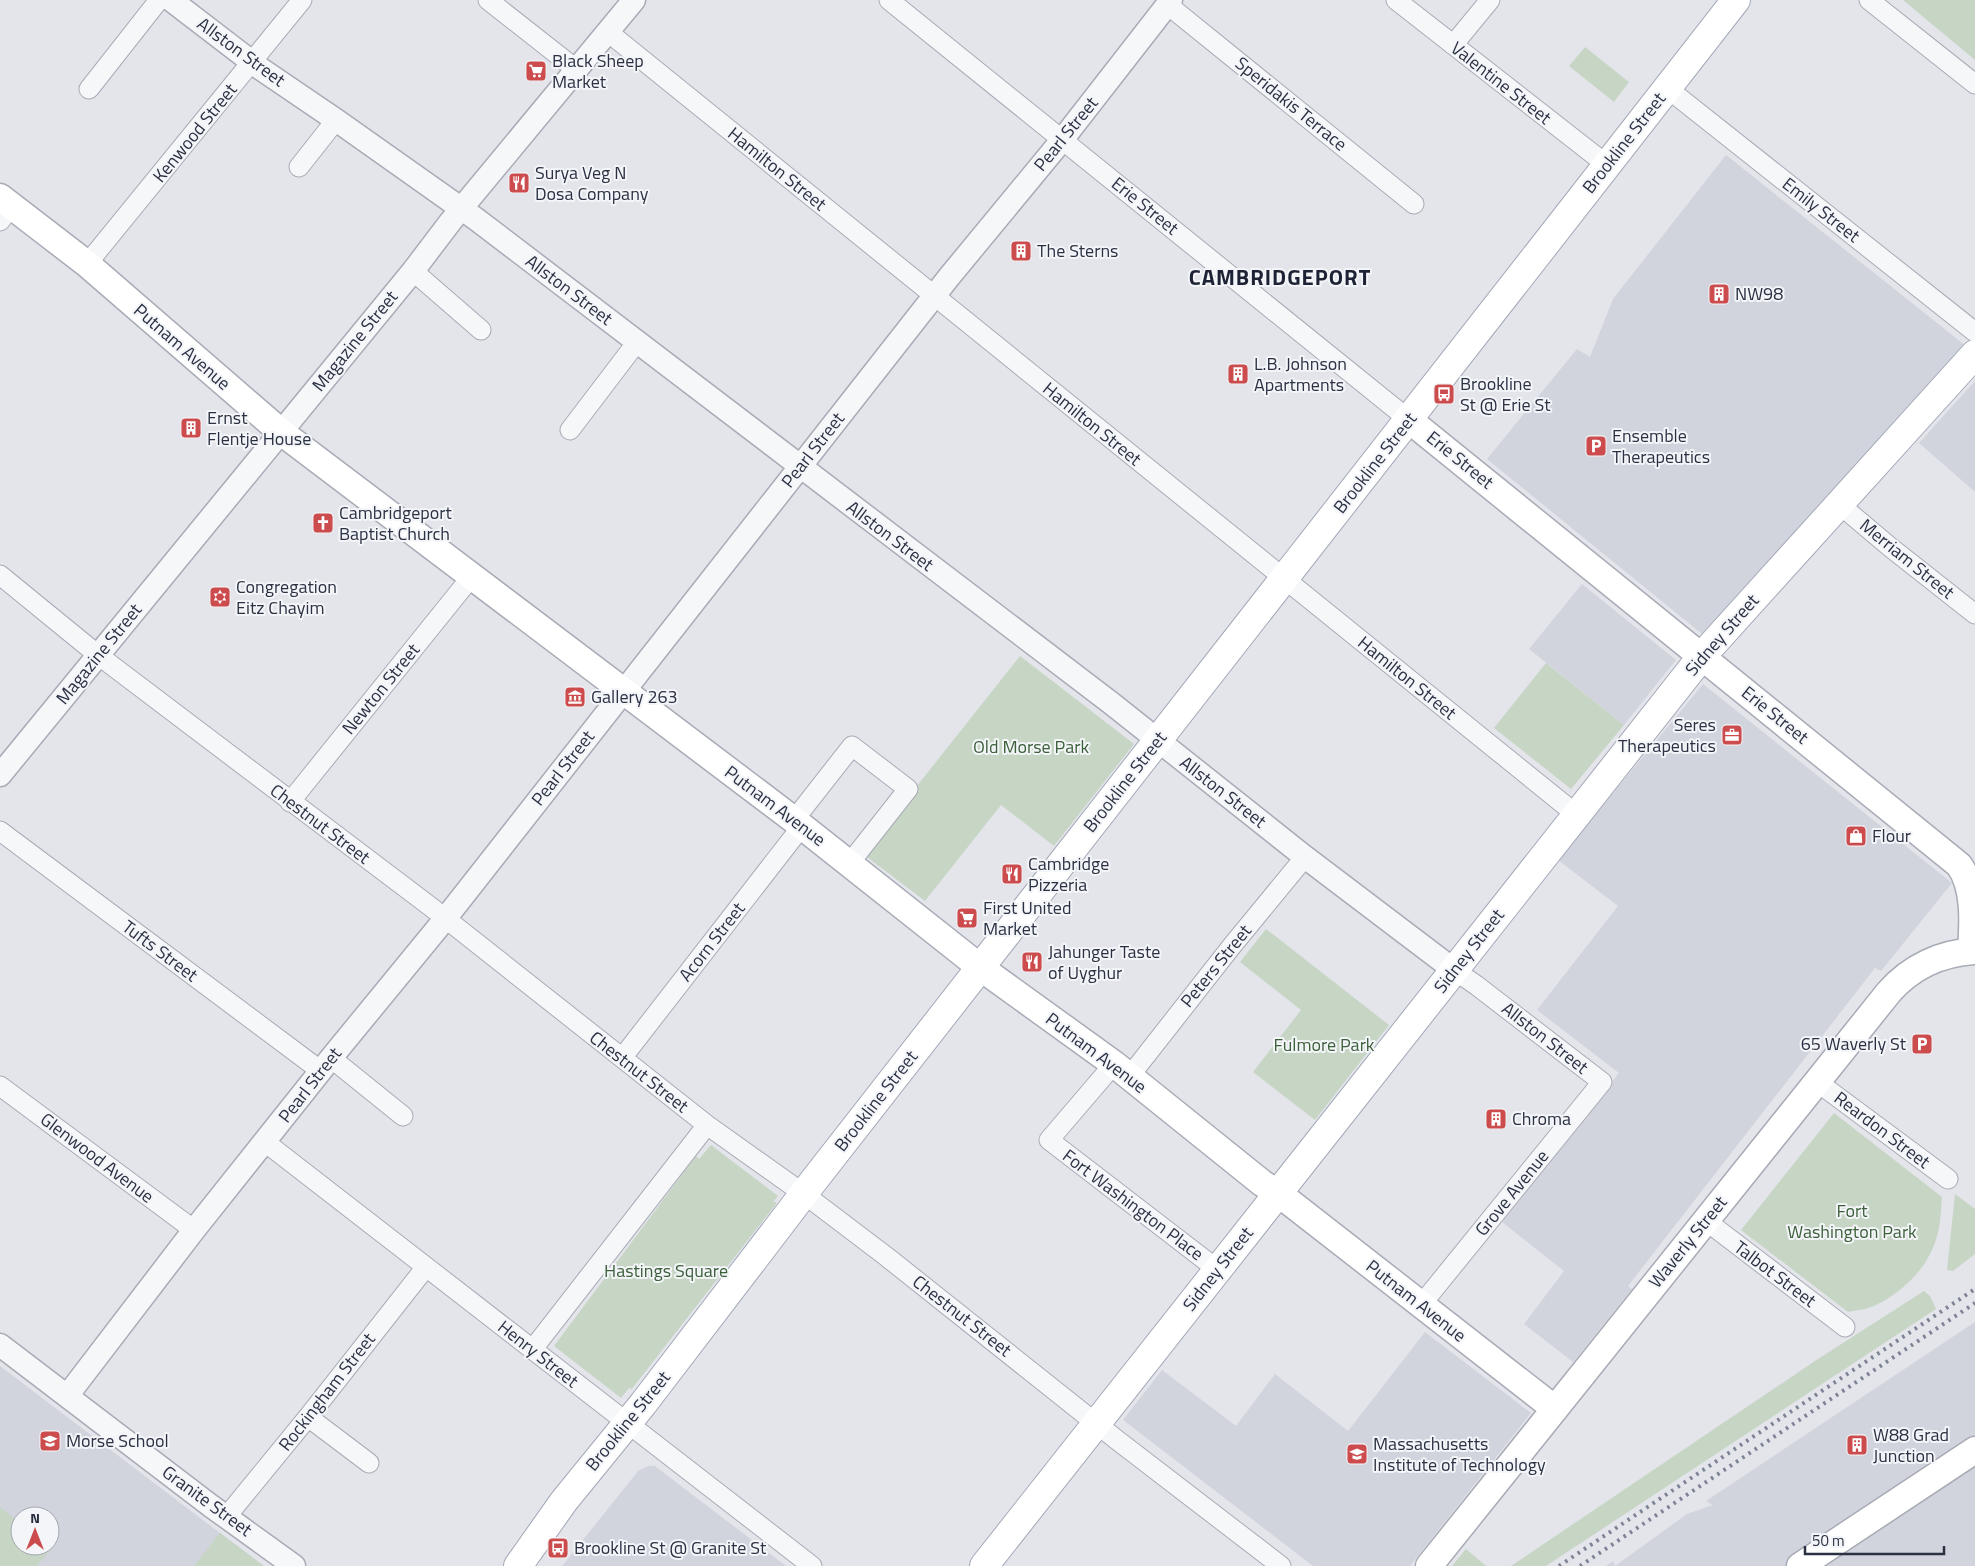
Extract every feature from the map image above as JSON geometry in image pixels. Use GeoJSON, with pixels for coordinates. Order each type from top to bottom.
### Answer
{"type":"FeatureCollection","features":[{"type":"Feature","properties":{"kind":"main road","name":"Brookline Street"},"geometry":{"type":"LineString","coordinates":[[518,1566],[548,1521],[1736,0]]}},
{"type":"Feature","properties":{"kind":"main road","name":"Putnam Avenue"},"geometry":{"type":"LineString","coordinates":[[4,208],[87,264],[281,432],[798,823],[981,968],[1121,1071],[1262,1183],[1278,1193],[1555,1409]]}},
{"type":"Feature","properties":{"kind":"main road","name":"Sidney Street"},"geometry":{"type":"LineString","coordinates":[[984,1566],[1702,656],[1975,354]]}},
{"type":"Feature","properties":{"kind":"main road","name":"Erie Street"},"geometry":{"type":"LineString","coordinates":[[1408,419],[1959,865],[1968,874],[1974,891],[1973,951]]}},
{"type":"Feature","properties":{"kind":"main road","name":"Waverly Street"},"geometry":{"type":"LineString","coordinates":[[1429,1566],[1816,1081],[1899,981],[1908,973],[1928,962],[1956,953],[1973,951]]}},
{"type":"Feature","properties":{"kind":"main road"},"geometry":{"type":"LineString","coordinates":[[1802,1566],[1975,1450]]}},
{"type":"Feature","properties":{"kind":"street"},"geometry":{"type":"LineString","coordinates":[[89,89],[159,0]]}},
{"type":"Feature","properties":{"kind":"street","name":"Allston Street"},"geometry":{"type":"LineString","coordinates":[[171,0],[252,62],[462,208],[1157,740],[1305,858],[1476,985],[1602,1082]]}},
{"type":"Feature","properties":{"kind":"street","name":"Kenwood Street"},"geometry":{"type":"LineString","coordinates":[[87,264],[302,0]]}},
{"type":"Feature","properties":{"kind":"street"},"geometry":{"type":"LineString","coordinates":[[488,0],[577,70]]}},
{"type":"Feature","properties":{"kind":"street","name":"Magazine Street"},"geometry":{"type":"LineString","coordinates":[[0,775],[634,0]]}},
{"type":"Feature","properties":{"kind":"street","name":"Erie Street"},"geometry":{"type":"LineString","coordinates":[[889,0],[1408,419]]}},
{"type":"Feature","properties":{"kind":"street","name":"Valentine Street"},"geometry":{"type":"LineString","coordinates":[[1396,0],[1607,165]]}},
{"type":"Feature","properties":{"kind":"street"},"geometry":{"type":"LineString","coordinates":[[1453,45],[1490,0]]}},
{"type":"Feature","properties":{"kind":"street"},"geometry":{"type":"LineString","coordinates":[[1869,0],[1975,84]]}},
{"type":"Feature","properties":{"kind":"street","name":"Pearl Street"},"geometry":{"type":"LineString","coordinates":[[67,1396],[194,1230],[326,1064],[445,919],[622,691],[934,296],[1062,140],[1170,2]]}},
{"type":"Feature","properties":{"kind":"street","name":"Speridakis Terrace"},"geometry":{"type":"LineString","coordinates":[[1170,2],[1414,204]]}},
{"type":"Feature","properties":{"kind":"street","name":"Hamilton Street"},"geometry":{"type":"LineString","coordinates":[[608,32],[1577,815]]}},
{"type":"Feature","properties":{"kind":"street","name":"Emily Street"},"geometry":{"type":"LineString","coordinates":[[1667,88],[1975,332]]}},
{"type":"Feature","properties":{"kind":"street"},"geometry":{"type":"LineString","coordinates":[[299,167],[336,120]]}},
{"type":"Feature","properties":{"kind":"street"},"geometry":{"type":"LineString","coordinates":[[413,271],[481,330]]}},
{"type":"Feature","properties":{"kind":"street"},"geometry":{"type":"LineString","coordinates":[[570,430],[637,342]]}},
{"type":"Feature","properties":{"kind":"street","name":"Merriam Street"},"geometry":{"type":"LineString","coordinates":[[1839,504],[1975,614]]}},
{"type":"Feature","properties":{"kind":"street","name":"Chestnut Street"},"geometry":{"type":"LineString","coordinates":[[0,575],[98,655],[445,919],[707,1125],[804,1194],[887,1257],[1281,1566]]}},
{"type":"Feature","properties":{"kind":"street","name":"Newton Street"},"geometry":{"type":"LineString","coordinates":[[290,802],[472,576]]}},
{"type":"Feature","properties":{"kind":"street","name":"Acorn Street"},"geometry":{"type":"LineString","coordinates":[[622,1058],[798,823],[852,746],[908,789],[849,864]]}},
{"type":"Feature","properties":{"kind":"street","name":"Tufts Street"},"geometry":{"type":"LineString","coordinates":[[0,831],[326,1064],[403,1116]]}},
{"type":"Feature","properties":{"kind":"street","name":"Peters Street"},"geometry":{"type":"LineString","coordinates":[[1049,1140],[1121,1071],[1231,947],[1305,858]]}},
{"type":"Feature","properties":{"kind":"street","name":"Reardon Street"},"geometry":{"type":"LineString","coordinates":[[1816,1081],[1948,1179]]}},
{"type":"Feature","properties":{"kind":"street","name":"Grove Avenue"},"geometry":{"type":"LineString","coordinates":[[1422,1305],[1602,1082]]}},
{"type":"Feature","properties":{"kind":"street","name":"Glenwood Avenue"},"geometry":{"type":"LineString","coordinates":[[0,1086],[194,1230]]}},
{"type":"Feature","properties":{"kind":"street"},"geometry":{"type":"LineString","coordinates":[[532,1350],[707,1125]]}},
{"type":"Feature","properties":{"kind":"street","name":"Fort Washington Place"},"geometry":{"type":"LineString","coordinates":[[1049,1140],[1218,1270]]}},
{"type":"Feature","properties":{"kind":"street","name":"Henry Street"},"geometry":{"type":"LineString","coordinates":[[265,1142],[812,1566]]}},
{"type":"Feature","properties":{"kind":"street","name":"Talbot Street"},"geometry":{"type":"LineString","coordinates":[[1705,1220],[1845,1327]]}},
{"type":"Feature","properties":{"kind":"street","name":"Rockingham Street"},"geometry":{"type":"LineString","coordinates":[[227,1516],[426,1267]]}},
{"type":"Feature","properties":{"kind":"street","name":"Granite Street"},"geometry":{"type":"LineString","coordinates":[[0,1345],[294,1566]]}},
{"type":"Feature","properties":{"kind":"street"},"geometry":{"type":"LineString","coordinates":[[308,1417],[369,1463]]}},
{"type":"Feature","properties":{"kind":"shaded area"},"geometry":{"type":"Polygon","coordinates":[[[1726,155],[1966,346],[1702,634],[1487,459],[1577,349],[1590,357],[1613,299],[1726,155]]]}},
{"type":"Feature","properties":{"kind":"shaded area"},"geometry":{"type":"Polygon","coordinates":[[[1975,381],[1975,492],[1919,443],[1975,381]]]}},
{"type":"Feature","properties":{"kind":"shaded area"},"geometry":{"type":"Polygon","coordinates":[[[1582,584],[1676,660],[1624,725],[1529,649],[1582,584]]]}},
{"type":"Feature","properties":{"kind":"shaded area"},"geometry":{"type":"Polygon","coordinates":[[[1703,684],[1952,883],[1881,971],[1875,968],[1628,1286],[1632,1289],[1573,1362],[1524,1324],[1564,1271],[1502,1222],[1619,1073],[1537,1010],[1618,906],[1558,860],[1703,684]]]}},
{"type":"Feature","properties":{"kind":"shaded area"},"geometry":{"type":"Polygon","coordinates":[[[1975,1322],[1975,1566],[1615,1566],[1687,1514],[1713,1505],[1706,1501],[1975,1322]]]}},
{"type":"Feature","properties":{"kind":"shaded area","name":"Massachusetts Institute of Technology"},"geometry":{"type":"Polygon","coordinates":[[[1425,1332],[1531,1413],[1410,1566],[1313,1566],[1123,1420],[1162,1370],[1236,1426],[1275,1374],[1348,1431],[1425,1332]]]}},
{"type":"Feature","properties":{"kind":"shaded area","name":"Morse School"},"geometry":{"type":"Polygon","coordinates":[[[0,1366],[264,1566],[0,1566],[0,1366]]]}},
{"type":"Feature","properties":{"kind":"shaded area"},"geometry":{"type":"Polygon","coordinates":[[[655,1466],[786,1566],[562,1566],[639,1470],[655,1466]]]}},
{"type":"Feature","properties":{"kind":"shaded area"},"geometry":{"type":"Polygon","coordinates":[[[1613,1561],[1615,1566],[1606,1566],[1613,1561]]]}},
{"type":"Feature","properties":{"kind":"green space"},"geometry":{"type":"Polygon","coordinates":[[[1903,0],[1975,0],[1975,60],[1903,0]]]}},
{"type":"Feature","properties":{"kind":"green space"},"geometry":{"type":"Polygon","coordinates":[[[1585,47],[1629,82],[1614,102],[1569,66],[1585,47]]]}},
{"type":"Feature","properties":{"kind":"green space","name":"Old Morse Park"},"geometry":{"type":"Polygon","coordinates":[[[1020,656],[1134,744],[1054,846],[1001,805],[925,901],[863,854],[1020,656]]]}},
{"type":"Feature","properties":{"kind":"green space"},"geometry":{"type":"Polygon","coordinates":[[[1546,663],[1624,725],[1571,789],[1494,728],[1546,663]]]}},
{"type":"Feature","properties":{"kind":"green space","name":"Fulmore Park"},"geometry":{"type":"Polygon","coordinates":[[[1266,929],[1389,1025],[1315,1120],[1253,1072],[1301,1010],[1240,962],[1266,929]]]}},
{"type":"Feature","properties":{"kind":"green space","name":"Fort Washington Park"},"geometry":{"type":"Polygon","coordinates":[[[1834,1113],[1942,1197],[1940,1223],[1934,1244],[1929,1256],[1915,1276],[1885,1300],[1871,1307],[1848,1312],[1741,1230],[1834,1113]]]}},
{"type":"Feature","properties":{"kind":"green space","name":"Hastings Square"},"geometry":{"type":"Polygon","coordinates":[[[711,1145],[778,1196],[773,1202],[776,1202],[776,1204],[631,1390],[630,1387],[621,1398],[554,1346],[696,1156],[699,1159],[711,1145]]]}},
{"type":"Feature","properties":{"kind":"green space"},"geometry":{"type":"Polygon","coordinates":[[[1955,1194],[1975,1209],[1975,1254],[1953,1271],[1947,1270],[1955,1194]]]}},
{"type":"Feature","properties":{"kind":"green space"},"geometry":{"type":"Polygon","coordinates":[[[1924,1291],[1930,1296],[1936,1309],[1546,1566],[1511,1566],[1818,1359],[1924,1291]]]}},
{"type":"Feature","properties":{"kind":"green space"},"geometry":{"type":"Polygon","coordinates":[[[0,1507],[10,1515],[10,1556],[45,1556],[37,1566],[0,1566],[0,1507]]]}},
{"type":"Feature","properties":{"kind":"green space"},"geometry":{"type":"Polygon","coordinates":[[[220,1533],[264,1566],[194,1566],[220,1533]]]}},
{"type":"Feature","properties":{"kind":"green space"},"geometry":{"type":"Polygon","coordinates":[[[1466,1549],[1486,1566],[1452,1566],[1466,1549]]]}},
{"type":"Feature","properties":{"kind":"railway"},"geometry":{"type":"LineString","coordinates":[[1559,1566],[1975,1289]]}},
{"type":"Feature","properties":{"kind":"railway"},"geometry":{"type":"LineString","coordinates":[[1580,1566],[1975,1303]]}},
{"type":"Feature","properties":{"kind":"place","name":"Black Sheep Market"},"geometry":{"type":"Point","coordinates":[536,71]}},
{"type":"Feature","properties":{"kind":"place","name":"Surya Veg N Dosa Company"},"geometry":{"type":"Point","coordinates":[519,183]}},
{"type":"Feature","properties":{"kind":"place","name":"The Sterns"},"geometry":{"type":"Point","coordinates":[1021,251]}},
{"type":"Feature","properties":{"kind":"place","name":"NW98"},"geometry":{"type":"Point","coordinates":[1719,294]}},
{"type":"Feature","properties":{"kind":"place","name":"L.B. Johnson Apartments"},"geometry":{"type":"Point","coordinates":[1238,374]}},
{"type":"Feature","properties":{"kind":"place","name":"Brookline St @ Erie St"},"geometry":{"type":"Point","coordinates":[1444,394]}},
{"type":"Feature","properties":{"kind":"place","name":"Ernst Flentje House"},"geometry":{"type":"Point","coordinates":[191,428]}},
{"type":"Feature","properties":{"kind":"place","name":"Ensemble Therapeutics"},"geometry":{"type":"Point","coordinates":[1596,446]}},
{"type":"Feature","properties":{"kind":"place","name":"Cambridgeport Baptist Church"},"geometry":{"type":"Point","coordinates":[323,523]}},
{"type":"Feature","properties":{"kind":"place","name":"Congregation Eitz Chayim"},"geometry":{"type":"Point","coordinates":[220,597]}},
{"type":"Feature","properties":{"kind":"place","name":"Gallery 263"},"geometry":{"type":"Point","coordinates":[575,697]}},
{"type":"Feature","properties":{"kind":"place","name":"Seres Therapeutics"},"geometry":{"type":"Point","coordinates":[1732,735]}},
{"type":"Feature","properties":{"kind":"place","name":"Flour"},"geometry":{"type":"Point","coordinates":[1856,836]}},
{"type":"Feature","properties":{"kind":"place","name":"Cambridge Pizzeria"},"geometry":{"type":"Point","coordinates":[1012,874]}},
{"type":"Feature","properties":{"kind":"place","name":"First United Market"},"geometry":{"type":"Point","coordinates":[967,918]}},
{"type":"Feature","properties":{"kind":"place","name":"Jahunger Taste of Uyghur"},"geometry":{"type":"Point","coordinates":[1032,962]}},
{"type":"Feature","properties":{"kind":"place","name":"65 Waverly St"},"geometry":{"type":"Point","coordinates":[1922,1044]}},
{"type":"Feature","properties":{"kind":"place","name":"Chroma"},"geometry":{"type":"Point","coordinates":[1496,1119]}},
{"type":"Feature","properties":{"kind":"place","name":"Morse School"},"geometry":{"type":"Point","coordinates":[50,1441]}},
{"type":"Feature","properties":{"kind":"place","name":"W88 Grad Junction"},"geometry":{"type":"Point","coordinates":[1857,1445]}},
{"type":"Feature","properties":{"kind":"place","name":"Massachusetts Institute of Technology"},"geometry":{"type":"Point","coordinates":[1357,1454]}},
{"type":"Feature","properties":{"kind":"place","name":"Brookline St @ Granite St"},"geometry":{"type":"Point","coordinates":[558,1548]}},
{"type":"Feature","properties":{"kind":"district","name":"CAMBRIDGEPORT"},"geometry":{"type":"Point","coordinates":[1280,277]}}]}
